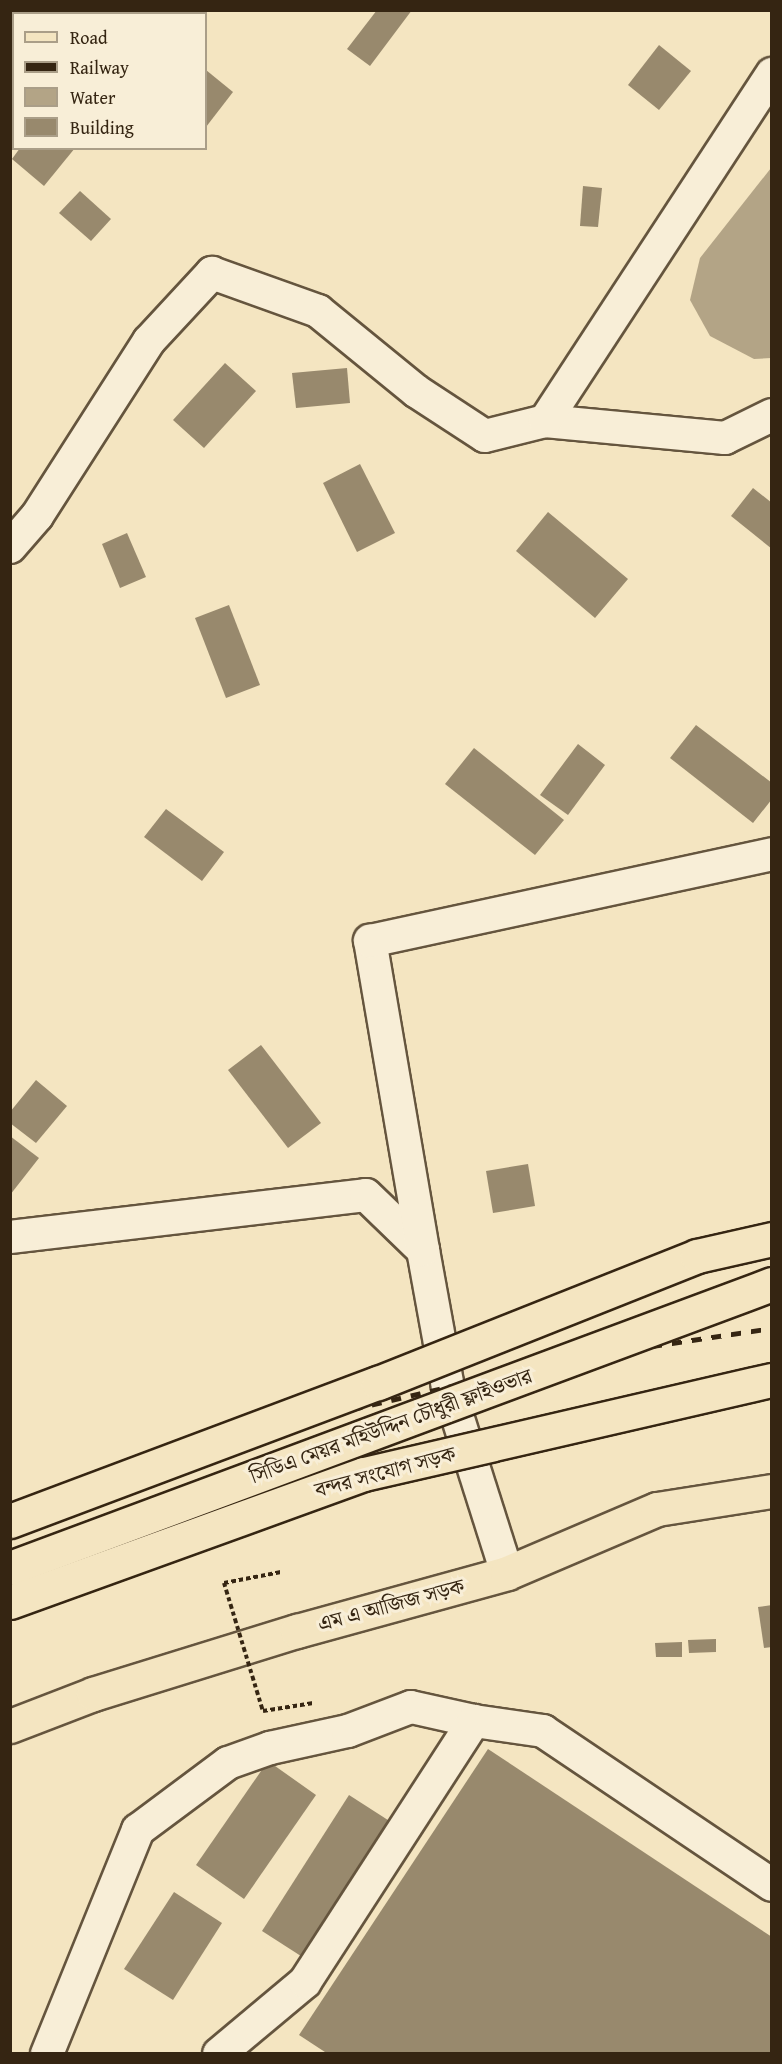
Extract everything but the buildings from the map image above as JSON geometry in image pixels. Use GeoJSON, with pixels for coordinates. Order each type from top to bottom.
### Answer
{"type":"FeatureCollection","features":[{"type":"Feature","properties":{"kind":"main road"},"geometry":{"type":"LineString","coordinates":[[10,1521],[378,1383],[697,1256],[771,1239]]}},
{"type":"Feature","properties":{"kind":"main road","name":"সিডিএ মেয়র মহিউদ্দিন চৌধুরী ফ্লাইওভার"},"geometry":{"type":"LineString","coordinates":[[10,1568],[771,1284]]}},
{"type":"Feature","properties":{"kind":"main road","name":"বন্দর সংযোগ সড়ক"},"geometry":{"type":"LineString","coordinates":[[10,1602],[364,1474],[771,1380]]}},
{"type":"Feature","properties":{"kind":"main road","name":"এম এ আজিজ সড়ক"},"geometry":{"type":"LineString","coordinates":[[10,1726],[93,1694],[297,1631],[507,1573],[657,1509],[771,1491]]}},
{"type":"Feature","properties":{"kind":"street"},"geometry":{"type":"LineString","coordinates":[[545,421],[771,74]]}},
{"type":"Feature","properties":{"kind":"street"},"geometry":{"type":"LineString","coordinates":[[10,547],[37,516],[149,341],[212,273],[318,311],[416,391],[485,436],[545,421],[725,438],[771,415]]}},
{"type":"Feature","properties":{"kind":"street"},"geometry":{"type":"LineString","coordinates":[[507,1573],[448,1387],[370,941],[771,854]]}},
{"type":"Feature","properties":{"kind":"street"},"geometry":{"type":"LineString","coordinates":[[10,1237],[366,1194],[423,1250]]}},
{"type":"Feature","properties":{"kind":"street"},"geometry":{"type":"LineString","coordinates":[[47,2054],[138,1830],[228,1763],[270,1748],[348,1731],[411,1707],[474,1721],[543,1731],[771,1885]]}},
{"type":"Feature","properties":{"kind":"street"},"geometry":{"type":"LineString","coordinates":[[219,2054],[305,1982],[474,1721]]}},
{"type":"Feature","properties":{"kind":"path"},"geometry":{"type":"LineString","coordinates":[[281,1572],[224,1583],[263,1710],[324,1702]]}},
{"type":"Feature","properties":{"kind":"water"},"geometry":{"type":"Polygon","coordinates":[[[771,168],[771,358],[754,359],[710,336],[690,300],[700,258],[771,168]]]}},
{"type":"Feature","properties":{"kind":"railway"},"geometry":{"type":"LineString","coordinates":[[10,1510],[138,1459],[448,1387],[652,1346],[772,1328]]}}]}
